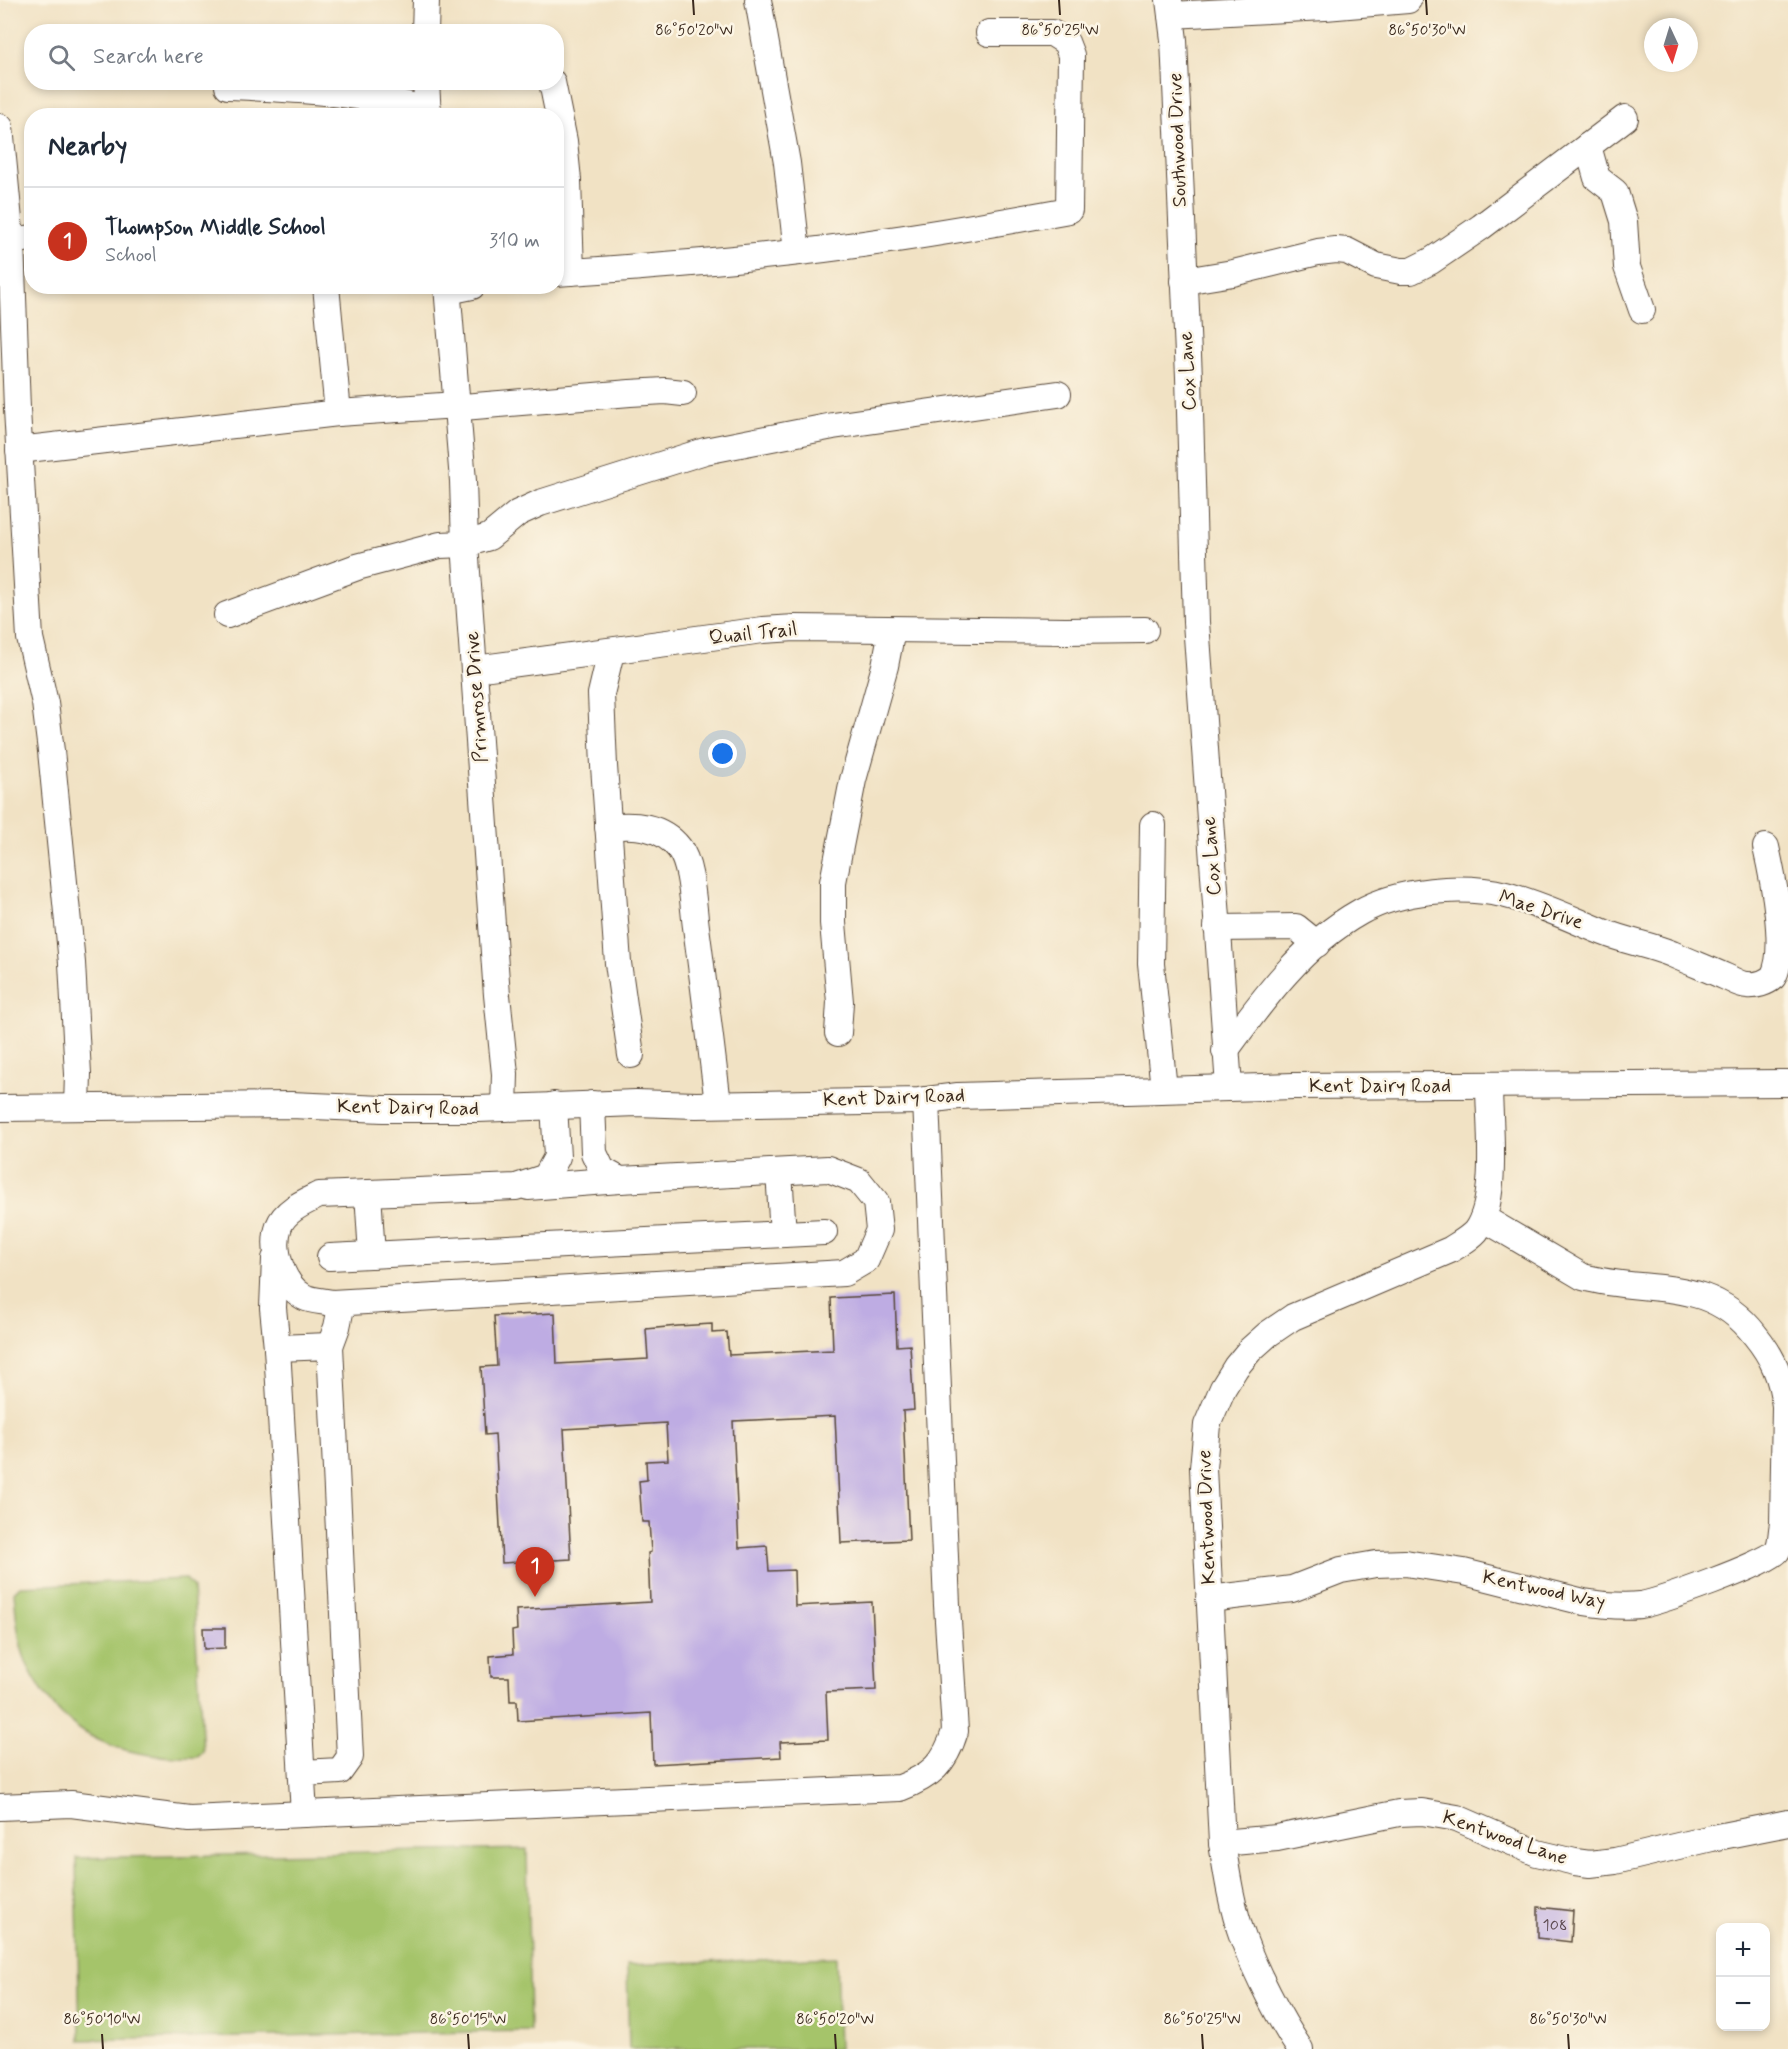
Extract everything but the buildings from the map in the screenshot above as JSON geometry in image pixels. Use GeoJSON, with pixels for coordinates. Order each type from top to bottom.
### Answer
{"type":"FeatureCollection","features":[{"type":"Feature","properties":{"kind":"street"},"geometry":{"type":"LineString","coordinates":[[425,24],[426,0]]}},
{"type":"Feature","properties":{"kind":"street"},"geometry":{"type":"LineString","coordinates":[[758,0],[787,163],[797,252]]}},
{"type":"Feature","properties":{"kind":"street"},"geometry":{"type":"LineString","coordinates":[[1170,8],[1325,7],[1408,0]]}},
{"type":"Feature","properties":{"kind":"street","name":"Southwood Drive"},"geometry":{"type":"LineString","coordinates":[[1170,8],[1174,49],[1184,281]]}},
{"type":"Feature","properties":{"kind":"street"},"geometry":{"type":"LineString","coordinates":[[564,141],[566,160],[564,272],[797,252],[977,227],[1069,210],[1071,55],[1066,42],[1052,33],[989,33]]}},
{"type":"Feature","properties":{"kind":"street"},"geometry":{"type":"LineString","coordinates":[[296,90],[401,103],[414,108]]}},
{"type":"Feature","properties":{"kind":"street"},"geometry":{"type":"LineString","coordinates":[[426,90],[427,108]]}},
{"type":"Feature","properties":{"kind":"street"},"geometry":{"type":"LineString","coordinates":[[554,90],[557,108]]}},
{"type":"Feature","properties":{"kind":"street"},"geometry":{"type":"LineString","coordinates":[[1184,281],[1233,273],[1318,252],[1336,250],[1347,251],[1376,266],[1411,271],[1431,261],[1481,227],[1625,117]]}},
{"type":"Feature","properties":{"kind":"street"},"geometry":{"type":"LineString","coordinates":[[0,127],[21,240],[19,450],[30,638],[45,703],[51,751],[72,963],[78,1074],[77,1107]]}},
{"type":"Feature","properties":{"kind":"street"},"geometry":{"type":"LineString","coordinates":[[1588,146],[1598,178],[1615,192],[1624,221],[1627,267],[1642,310]]}},
{"type":"Feature","properties":{"kind":"street","name":"Cox Lane"},"geometry":{"type":"LineString","coordinates":[[1184,281],[1196,622],[1225,1051]]}},
{"type":"Feature","properties":{"kind":"street"},"geometry":{"type":"LineString","coordinates":[[327,294],[338,413]]}},
{"type":"Feature","properties":{"kind":"street","name":"Primrose Drive"},"geometry":{"type":"LineString","coordinates":[[455,294],[457,405],[465,544],[497,995],[505,1074],[504,1108]]}},
{"type":"Feature","properties":{"kind":"street"},"geometry":{"type":"LineString","coordinates":[[19,450],[338,413],[457,405],[462,407],[540,399],[665,391],[683,393]]}},
{"type":"Feature","properties":{"kind":"street"},"geometry":{"type":"LineString","coordinates":[[227,615],[357,567],[440,545],[465,544],[489,537],[518,513],[540,503],[705,451],[833,426],[1058,394]]}},
{"type":"Feature","properties":{"kind":"street","name":"Quail Trail"},"geometry":{"type":"LineString","coordinates":[[475,669],[764,630],[795,628],[1145,630]]}},
{"type":"Feature","properties":{"kind":"street"},"geometry":{"type":"LineString","coordinates":[[838,1033],[840,1002],[832,923],[833,882],[853,780],[885,666],[892,630]]}},
{"type":"Feature","properties":{"kind":"street"},"geometry":{"type":"LineString","coordinates":[[611,652],[601,694],[618,963],[631,1055]]}},
{"type":"Feature","properties":{"kind":"street"},"geometry":{"type":"LineString","coordinates":[[608,827],[631,825],[652,828],[670,838],[683,855],[692,894],[718,1104]]}},
{"type":"Feature","properties":{"kind":"street"},"geometry":{"type":"LineString","coordinates":[[1153,825],[1151,964],[1164,1089]]}},
{"type":"Feature","properties":{"kind":"street","name":"Mae Drive"},"geometry":{"type":"LineString","coordinates":[[1225,1051],[1255,1010],[1286,974],[1330,932],[1361,911],[1406,894],[1430,891],[1504,894],[1556,911],[1604,932],[1668,953],[1746,985],[1756,985],[1773,977],[1778,970],[1783,960],[1785,943],[1782,907],[1766,847]]}},
{"type":"Feature","properties":{"kind":"street"},"geometry":{"type":"LineString","coordinates":[[1217,928],[1296,927],[1317,944]]}},
{"type":"Feature","properties":{"kind":"street"},"geometry":{"type":"LineString","coordinates":[[1225,1051],[1229,1087]]}},
{"type":"Feature","properties":{"kind":"street","name":"Kent Dairy Road"},"geometry":{"type":"LineString","coordinates":[[0,1108],[291,1105],[382,1109],[504,1108],[592,1104],[926,1100],[958,1096],[1229,1087],[1788,1083]]}},
{"type":"Feature","properties":{"kind":"street","name":"Kentwood Drive"},"geometry":{"type":"LineString","coordinates":[[1300,2049],[1283,2022],[1243,1939],[1227,1879],[1222,1844],[1203,1468],[1207,1425],[1236,1367],[1268,1334],[1293,1317],[1450,1250],[1469,1238],[1483,1218],[1490,1194],[1489,1086]]}},
{"type":"Feature","properties":{"kind":"street"},"geometry":{"type":"LineString","coordinates":[[0,1807],[71,1804],[189,1819],[900,1788],[922,1779],[949,1751],[955,1731],[947,1605],[926,1100]]}},
{"type":"Feature","properties":{"kind":"street"},"geometry":{"type":"LineString","coordinates":[[592,1104],[594,1154],[602,1170],[620,1180]]}},
{"type":"Feature","properties":{"kind":"street"},"geometry":{"type":"LineString","coordinates":[[516,1187],[546,1177],[557,1157],[554,1105]]}},
{"type":"Feature","properties":{"kind":"street"},"geometry":{"type":"LineString","coordinates":[[276,1253],[285,1278],[303,1296],[342,1303],[844,1273],[866,1260],[879,1230],[876,1202],[858,1181],[828,1169],[516,1187],[319,1195],[296,1207],[279,1225],[276,1253],[273,1308],[304,1814]]}},
{"type":"Feature","properties":{"kind":"street"},"geometry":{"type":"LineString","coordinates":[[779,1172],[783,1234]]}},
{"type":"Feature","properties":{"kind":"street"},"geometry":{"type":"LineString","coordinates":[[368,1193],[372,1255]]}},
{"type":"Feature","properties":{"kind":"street","name":"Kentwood Way"},"geometry":{"type":"LineString","coordinates":[[1209,1599],[1292,1589],[1341,1570],[1376,1564],[1405,1563],[1464,1572],[1593,1604],[1637,1605],[1680,1593],[1763,1560],[1776,1552],[1785,1524],[1783,1389],[1773,1360],[1745,1322],[1726,1306],[1704,1296],[1682,1290],[1601,1282],[1583,1277],[1483,1218]]}},
{"type":"Feature","properties":{"kind":"street"},"geometry":{"type":"LineString","coordinates":[[330,1257],[824,1232]]}},
{"type":"Feature","properties":{"kind":"street"},"geometry":{"type":"LineString","coordinates":[[302,1773],[340,1771],[350,1757],[330,1346],[342,1303]]}},
{"type":"Feature","properties":{"kind":"street"},"geometry":{"type":"LineString","coordinates":[[277,1348],[330,1346]]}},
{"type":"Feature","properties":{"kind":"street","name":"Kentwood Lane"},"geometry":{"type":"LineString","coordinates":[[1222,1844],[1277,1838],[1399,1813],[1422,1812],[1457,1818],[1537,1852],[1590,1864],[1615,1862],[1712,1838],[1788,1823]]}},
{"type":"Feature","properties":{"kind":"green space"},"geometry":{"type":"Polygon","coordinates":[[[186,1579],[193,1587],[203,1752],[198,1757],[175,1757],[130,1751],[109,1745],[72,1724],[55,1708],[27,1664],[18,1632],[14,1592],[20,1586],[186,1579]]]}},
{"type":"Feature","properties":{"kind":"green space"},"geometry":{"type":"Polygon","coordinates":[[[527,1849],[530,2031],[80,2040],[76,1858],[527,1849]]]}},
{"type":"Feature","properties":{"kind":"green space"},"geometry":{"type":"Polygon","coordinates":[[[836,1957],[839,2049],[629,2049],[627,1965],[836,1957]]]}},
{"type":"Feature","properties":{"kind":"place","name":"Thompson Middle School"},"geometry":{"type":"Point","coordinates":[535,1597]}}]}
